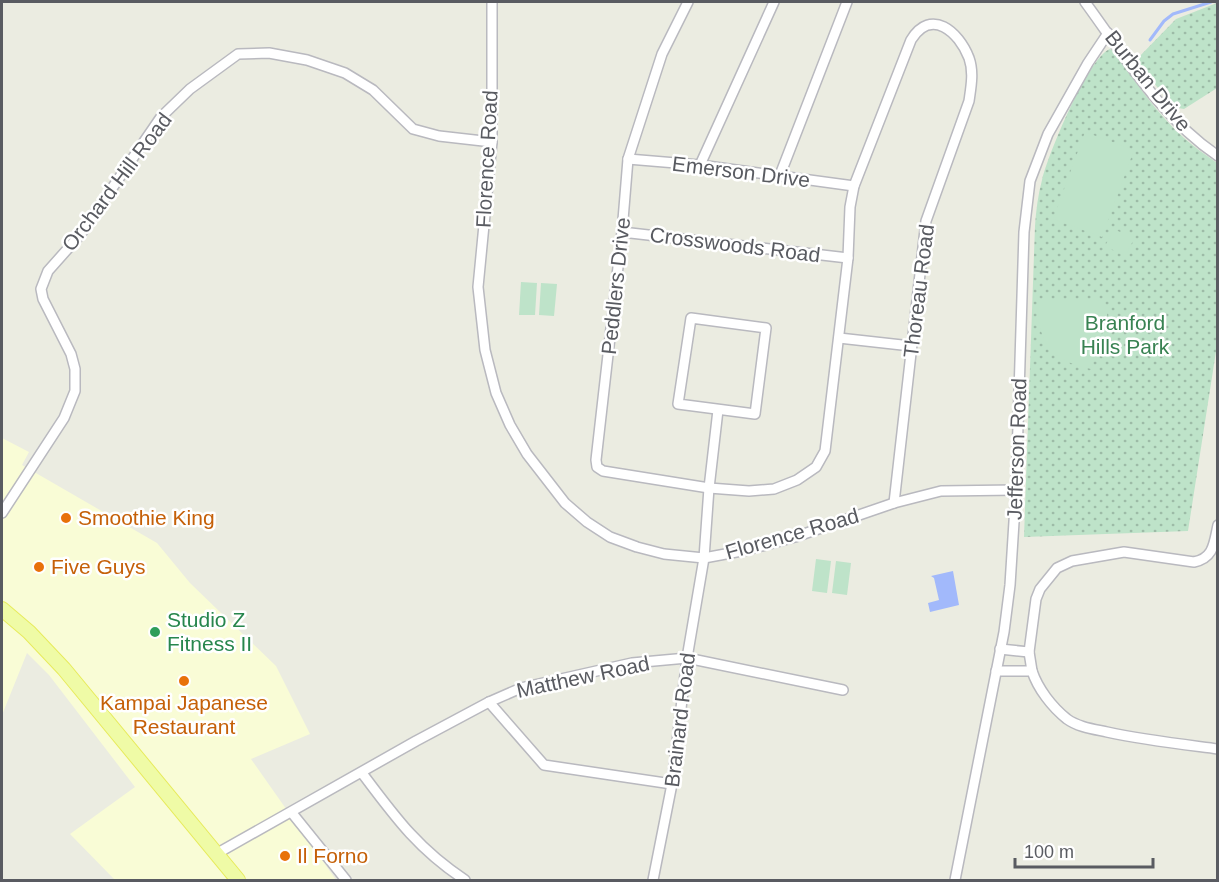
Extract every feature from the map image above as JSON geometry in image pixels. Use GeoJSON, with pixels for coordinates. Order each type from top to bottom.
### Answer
{"type":"FeatureCollection","features":[{"type":"Feature","properties":{"kind":"main road"},"geometry":{"type":"LineString","coordinates":[[2,609],[29,632],[64,669],[238,880]]}},
{"type":"Feature","properties":{"kind":"street","name":"Florence Road"},"geometry":{"type":"LineString","coordinates":[[492,2],[492,142],[478,287],[485,350],[496,393],[510,425],[527,454],[565,503],[587,522],[610,537],[637,548],[664,554],[704,558],[747,550],[795,537],[894,503],[940,491],[1016,490]]}},
{"type":"Feature","properties":{"kind":"street","name":"Peddlers Drive"},"geometry":{"type":"LineString","coordinates":[[688,2],[662,54],[628,159],[596,460],[597,467],[603,471],[709,488],[750,491],[774,489],[797,480],[816,467],[825,451],[848,258],[850,207],[854,186],[911,40]]}},
{"type":"Feature","properties":{"kind":"street"},"geometry":{"type":"LineString","coordinates":[[700,165],[774,2]]}},
{"type":"Feature","properties":{"kind":"street"},"geometry":{"type":"LineString","coordinates":[[780,175],[846,2]]}},
{"type":"Feature","properties":{"kind":"street","name":"Burban Drive"},"geometry":{"type":"LineString","coordinates":[[1085,2],[1166,109],[1194,137],[1218,156]]}},
{"type":"Feature","properties":{"kind":"street","name":"Thoreau Road"},"geometry":{"type":"LineString","coordinates":[[894,503],[926,221],[969,101],[972,80],[969,58],[957,38],[945,28],[929,24],[918,29],[911,40]]}},
{"type":"Feature","properties":{"kind":"street","name":"Jefferson Road"},"geometry":{"type":"LineString","coordinates":[[955,880],[1000,650],[1010,585],[1016,490],[1024,232],[1030,181],[1048,134],[1088,63],[1108,33]]}},
{"type":"Feature","properties":{"kind":"street","name":"Orchard Hill Road"},"geometry":{"type":"LineString","coordinates":[[2,513],[64,418],[75,391],[75,369],[43,299],[41,289],[43,279],[80,235],[161,117],[200,82],[238,54],[268,53],[307,60],[345,73],[373,90],[413,129],[439,136],[492,142]]}},
{"type":"Feature","properties":{"kind":"street","name":"Emerson Drive"},"geometry":{"type":"LineString","coordinates":[[628,159],[700,165],[854,186]]}},
{"type":"Feature","properties":{"kind":"street","name":"Crosswoods Road"},"geometry":{"type":"LineString","coordinates":[[622,232],[848,258]]}},
{"type":"Feature","properties":{"kind":"street"},"geometry":{"type":"LineString","coordinates":[[690,318],[766,328],[755,414],[718,410],[678,404],[690,318]]}},
{"type":"Feature","properties":{"kind":"street"},"geometry":{"type":"LineString","coordinates":[[839,338],[911,346]]}},
{"type":"Feature","properties":{"kind":"street"},"geometry":{"type":"LineString","coordinates":[[704,558],[718,410]]}},
{"type":"Feature","properties":{"kind":"street"},"geometry":{"type":"LineString","coordinates":[[1218,525],[1210,554],[1203,560],[1194,562],[1124,552],[1072,561],[1057,568],[1040,589],[1036,599],[1029,652],[1036,683],[1050,702],[1068,720],[1084,727],[1158,742],[1218,749]]}},
{"type":"Feature","properties":{"kind":"street","name":"Brainard Road"},"geometry":{"type":"LineString","coordinates":[[653,880],[672,784],[687,658],[704,558]]}},
{"type":"Feature","properties":{"kind":"street"},"geometry":{"type":"LineString","coordinates":[[1000,650],[1029,652]]}},
{"type":"Feature","properties":{"kind":"street","name":"Matthew Road"},"geometry":{"type":"LineString","coordinates":[[216,854],[489,702],[520,688],[632,663],[687,658],[843,690]]}},
{"type":"Feature","properties":{"kind":"street"},"geometry":{"type":"LineString","coordinates":[[996,671],[1032,670]]}},
{"type":"Feature","properties":{"kind":"street"},"geometry":{"type":"LineString","coordinates":[[489,702],[544,765],[672,784]]}},
{"type":"Feature","properties":{"kind":"street"},"geometry":{"type":"LineString","coordinates":[[362,773],[401,825],[426,851],[465,880]]}},
{"type":"Feature","properties":{"kind":"street"},"geometry":{"type":"LineString","coordinates":[[292,813],[346,880]]}},
{"type":"Feature","properties":{"kind":"shaded area"},"geometry":{"type":"Polygon","coordinates":[[[2,438],[29,452],[22,465],[157,543],[190,583],[276,666],[310,734],[251,759],[336,880],[115,880],[70,834],[135,787],[49,675],[27,653],[2,715],[2,438]]]}},
{"type":"Feature","properties":{"kind":"green space"},"geometry":{"type":"Polygon","coordinates":[[[1217,3],[1217,88],[1184,109],[1173,107],[1136,60],[1176,19],[1217,3]]]}},
{"type":"Feature","properties":{"kind":"green space","name":"Branford Hills Park"},"geometry":{"type":"Polygon","coordinates":[[[1110,49],[1114,51],[1164,118],[1188,141],[1217,163],[1217,345],[1188,531],[1024,537],[1035,226],[1038,197],[1060,130],[1080,87],[1101,56],[1110,49]]]}},
{"type":"Feature","properties":{"kind":"green space"},"geometry":{"type":"Polygon","coordinates":[[[1085,132],[1134,150],[1102,237],[1053,219],[1085,132]]]}},
{"type":"Feature","properties":{"kind":"green space"},"geometry":{"type":"Polygon","coordinates":[[[1114,229],[1134,239],[1125,256],[1105,246],[1114,229]]]}},
{"type":"Feature","properties":{"kind":"green space"},"geometry":{"type":"Polygon","coordinates":[[[521,282],[537,283],[535,315],[519,315],[521,282]]]}},
{"type":"Feature","properties":{"kind":"green space"},"geometry":{"type":"Polygon","coordinates":[[[541,283],[557,284],[554,316],[539,315],[541,283]]]}},
{"type":"Feature","properties":{"kind":"green space"},"geometry":{"type":"Polygon","coordinates":[[[1038,299],[1093,299],[1101,301],[1107,307],[1107,316],[1091,369],[1065,360],[1048,346],[1040,326],[1038,299]]]}},
{"type":"Feature","properties":{"kind":"green space"},"geometry":{"type":"Polygon","coordinates":[[[816,559],[831,561],[827,593],[812,591],[816,559]]]}},
{"type":"Feature","properties":{"kind":"green space"},"geometry":{"type":"Polygon","coordinates":[[[836,561],[851,563],[847,595],[832,593],[836,561]]]}},
{"type":"Feature","properties":{"kind":"water"},"geometry":{"type":"Polygon","coordinates":[[[953,571],[959,605],[930,612],[928,603],[939,600],[934,578],[931,576],[953,571]]]}},
{"type":"Feature","properties":{"kind":"waterway"},"geometry":{"type":"LineString","coordinates":[[1150,40],[1164,21],[1173,14],[1211,2]]}},
{"type":"Feature","properties":{"kind":"place","name":"Smoothie King"},"geometry":{"type":"Point","coordinates":[66,518]}},
{"type":"Feature","properties":{"kind":"place","name":"Five Guys"},"geometry":{"type":"Point","coordinates":[39,567]}},
{"type":"Feature","properties":{"kind":"place","name":"Studio Z Fitness II"},"geometry":{"type":"Point","coordinates":[155,632]}},
{"type":"Feature","properties":{"kind":"place","name":"Kampai Japanese Restaurant"},"geometry":{"type":"Point","coordinates":[184,681]}},
{"type":"Feature","properties":{"kind":"place","name":"Il Forno"},"geometry":{"type":"Point","coordinates":[285,856]}}]}
